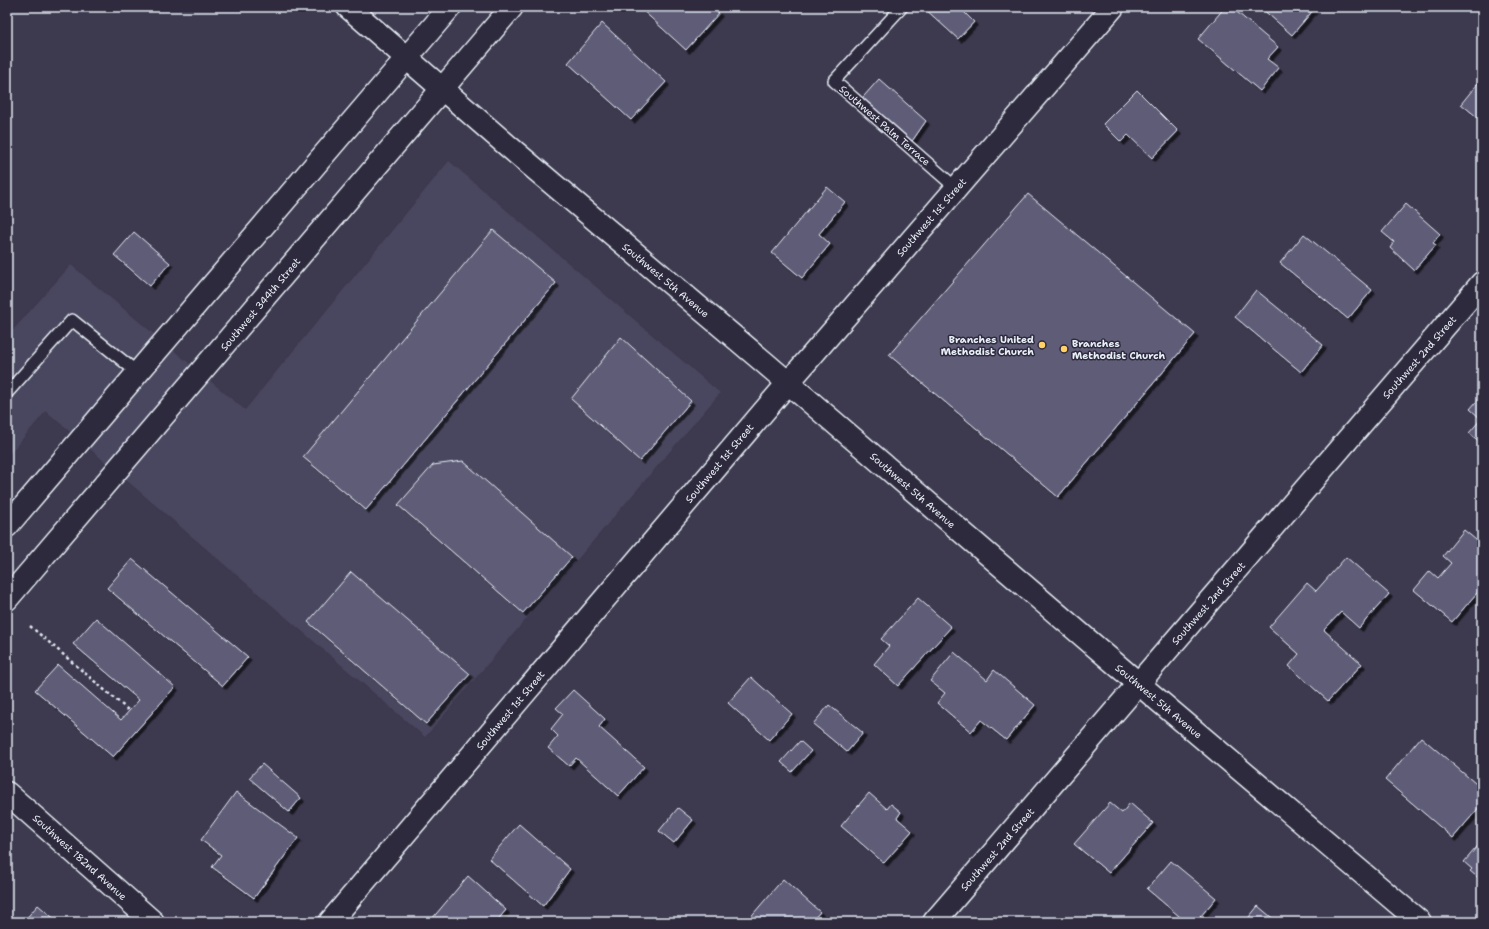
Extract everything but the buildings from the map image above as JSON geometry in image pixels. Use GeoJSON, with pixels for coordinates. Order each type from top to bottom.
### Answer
{"type":"FeatureCollection","features":[{"type":"Feature","properties":{"kind":"street","name":"Southwest 5th Avenue"},"geometry":{"type":"LineString","coordinates":[[348,7],[508,146],[1420,922]]}},
{"type":"Feature","properties":{"kind":"street"},"geometry":{"type":"LineString","coordinates":[[7,526],[450,7]]}},
{"type":"Feature","properties":{"kind":"street","name":"Southwest 344th Street"},"geometry":{"type":"LineString","coordinates":[[7,599],[512,7]]}},
{"type":"Feature","properties":{"kind":"street","name":"Southwest 1st Street"},"geometry":{"type":"LineString","coordinates":[[330,922],[788,383],[1113,7]]}},
{"type":"Feature","properties":{"kind":"street","name":"Southwest 2nd Street"},"geometry":{"type":"LineString","coordinates":[[934,922],[1482,283]]}},
{"type":"Feature","properties":{"kind":"street","name":"Southwest 182nd Avenue"},"geometry":{"type":"LineString","coordinates":[[7,792],[153,922]]}},
{"type":"Feature","properties":{"kind":"lane","name":"Southwest Palm Terrace"},"geometry":{"type":"LineString","coordinates":[[902,7],[834,81],[956,188]]}},
{"type":"Feature","properties":{"kind":"lane"},"geometry":{"type":"LineString","coordinates":[[7,393],[72,320],[138,373]]}},
{"type":"Feature","properties":{"kind":"path"},"geometry":{"type":"LineString","coordinates":[[30,626],[128,710]]}},
{"type":"Feature","properties":{"kind":"shaded area"},"geometry":{"type":"Polygon","coordinates":[[[449,161],[720,393],[425,737],[46,411],[7,457],[7,337],[71,265],[245,410],[449,161]]]}},
{"type":"Feature","properties":{"kind":"place","name":"Branches United Methodist Church"},"geometry":{"type":"Point","coordinates":[1042,345]}},
{"type":"Feature","properties":{"kind":"place","name":"Branches Methodist Church"},"geometry":{"type":"Point","coordinates":[1064,349]}}]}
